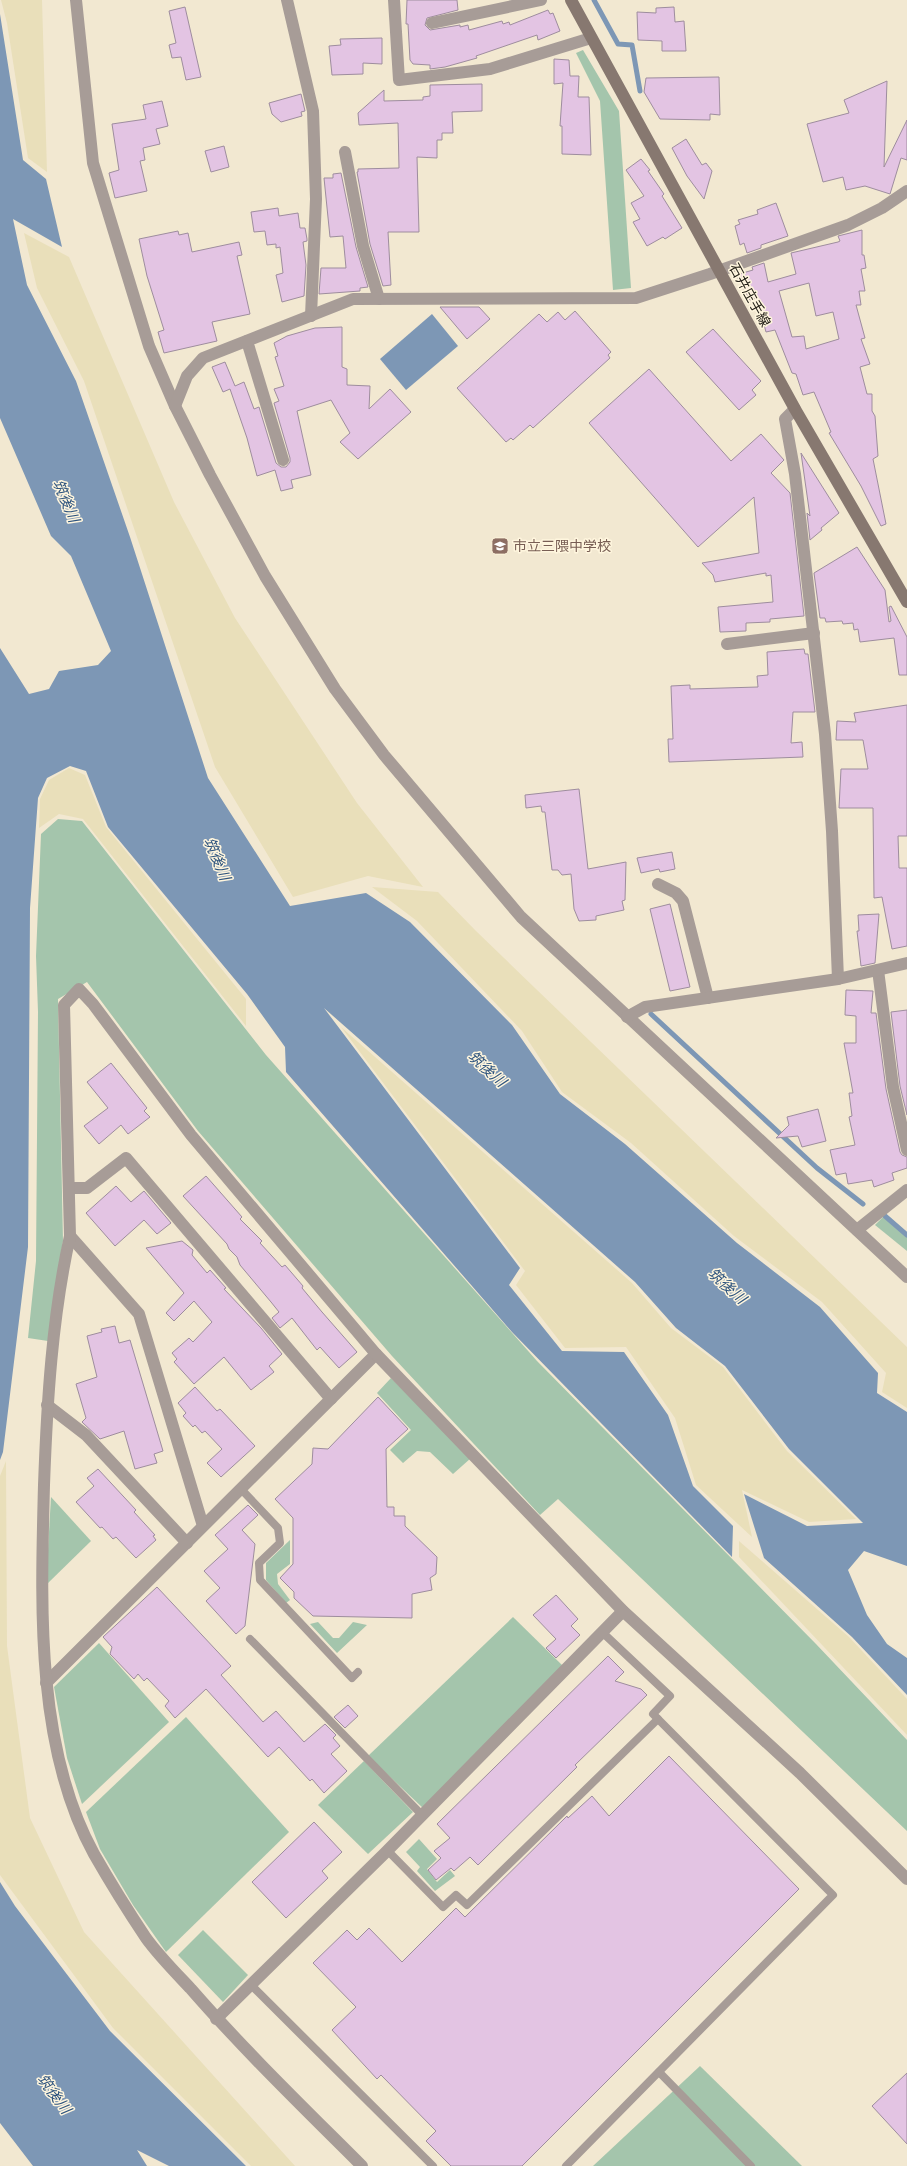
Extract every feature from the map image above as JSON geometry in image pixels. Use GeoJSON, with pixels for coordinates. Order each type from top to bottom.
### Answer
{"type":"FeatureCollection","features":[{"type":"Feature","properties":{"kind":"street"},"geometry":{"type":"LineString","coordinates":[[76,0],[93,164],[149,346],[175,406],[210,475],[265,576],[335,689],[384,755],[521,917],[907,1277]]}},
{"type":"Feature","properties":{"kind":"street"},"geometry":{"type":"LineString","coordinates":[[287,0],[313,111],[316,198],[311,316]]}},
{"type":"Feature","properties":{"kind":"street"},"geometry":{"type":"LineString","coordinates":[[394,0],[399,80],[490,69],[591,38]]}},
{"type":"Feature","properties":{"kind":"street"},"geometry":{"type":"LineString","coordinates":[[432,23],[541,0]]}},
{"type":"Feature","properties":{"kind":"street","name":"石井庄手線"},"geometry":{"type":"LineString","coordinates":[[570,0],[795,409],[907,602]]}},
{"type":"Feature","properties":{"kind":"street"},"geometry":{"type":"LineString","coordinates":[[345,152],[363,246],[379,299]]}},
{"type":"Feature","properties":{"kind":"street"},"geometry":{"type":"LineString","coordinates":[[175,406],[187,376],[203,358],[353,299],[636,298],[848,225],[882,208],[907,191]]}},
{"type":"Feature","properties":{"kind":"street"},"geometry":{"type":"LineString","coordinates":[[247,341],[283,460]]}},
{"type":"Feature","properties":{"kind":"street"},"geometry":{"type":"LineString","coordinates":[[795,409],[785,419],[795,474],[825,734],[832,831],[838,979]]}},
{"type":"Feature","properties":{"kind":"street"},"geometry":{"type":"LineString","coordinates":[[727,644],[814,633]]}},
{"type":"Feature","properties":{"kind":"street"},"geometry":{"type":"LineString","coordinates":[[658,884],[676,893],[683,901],[708,998]]}},
{"type":"Feature","properties":{"kind":"street"},"geometry":{"type":"LineString","coordinates":[[627,1017],[645,1007],[838,979],[907,963]]}},
{"type":"Feature","properties":{"kind":"street"},"geometry":{"type":"LineString","coordinates":[[878,970],[894,1087],[907,1150]]}},
{"type":"Feature","properties":{"kind":"street"},"geometry":{"type":"LineString","coordinates":[[362,2166],[216,2019],[148,1940],[94,1853],[76,1814],[57,1756],[46,1683],[42,1576],[47,1405],[62,1272],[70,1236],[64,1006],[79,989],[93,1004],[191,1134],[376,1354],[623,1611],[800,1773],[907,1879]]}},
{"type":"Feature","properties":{"kind":"street"},"geometry":{"type":"LineString","coordinates":[[69,1188],[87,1188],[126,1158],[331,1399]]}},
{"type":"Feature","properties":{"kind":"street"},"geometry":{"type":"LineString","coordinates":[[857,1230],[907,1190]]}},
{"type":"Feature","properties":{"kind":"street"},"geometry":{"type":"LineString","coordinates":[[70,1236],[139,1314],[203,1526]]}},
{"type":"Feature","properties":{"kind":"street"},"geometry":{"type":"LineString","coordinates":[[46,1683],[376,1354]]}},
{"type":"Feature","properties":{"kind":"street"},"geometry":{"type":"LineString","coordinates":[[47,1405],[86,1435],[187,1543]]}},
{"type":"Feature","properties":{"kind":"street"},"geometry":{"type":"LineString","coordinates":[[216,2019],[422,1815],[623,1611]]}},
{"type":"Feature","properties":{"kind":"lane"},"geometry":{"type":"LineString","coordinates":[[240,1489],[278,1528],[280,1543],[259,1563],[260,1580],[352,1678],[358,1672]]}},
{"type":"Feature","properties":{"kind":"lane"},"geometry":{"type":"LineString","coordinates":[[566,2166],[833,1894],[653,1714],[670,1696],[602,1632]]}},
{"type":"Feature","properties":{"kind":"lane"},"geometry":{"type":"LineString","coordinates":[[250,1639],[422,1815]]}},
{"type":"Feature","properties":{"kind":"lane"},"geometry":{"type":"LineString","coordinates":[[387,1850],[444,1907],[456,1895],[467,1905],[658,1719]]}},
{"type":"Feature","properties":{"kind":"lane"},"geometry":{"type":"LineString","coordinates":[[251,1985],[433,2166]]}},
{"type":"Feature","properties":{"kind":"lane"},"geometry":{"type":"LineString","coordinates":[[659,2072],[752,2166]]}},
{"type":"Feature","properties":{"kind":"green space"},"geometry":{"type":"Polygon","coordinates":[[[583,50],[619,111],[631,288],[613,290],[600,101],[576,53],[583,50]]]}},
{"type":"Feature","properties":{"kind":"green space"},"geometry":{"type":"Polygon","coordinates":[[[58,819],[82,821],[266,1055],[537,1361],[816,1644],[907,1740],[907,1831],[558,1499],[540,1515],[392,1356],[198,1131],[87,982],[58,999],[63,1241],[48,1341],[28,1338],[36,1261],[38,1012],[36,956],[41,834],[58,819]]]}},
{"type":"Feature","properties":{"kind":"green space"},"geometry":{"type":"Polygon","coordinates":[[[883,1217],[907,1237],[907,1251],[875,1225],[883,1217]]]}},
{"type":"Feature","properties":{"kind":"green space"},"geometry":{"type":"Polygon","coordinates":[[[391,1378],[471,1458],[453,1474],[430,1452],[417,1451],[403,1463],[390,1450],[411,1430],[377,1393],[391,1378]]]}},
{"type":"Feature","properties":{"kind":"green space"},"geometry":{"type":"Polygon","coordinates":[[[51,1497],[91,1541],[46,1585],[51,1497]]]}},
{"type":"Feature","properties":{"kind":"green space"},"geometry":{"type":"Polygon","coordinates":[[[290,1540],[290,1564],[277,1574],[278,1584],[290,1600],[286,1603],[266,1580],[266,1563],[290,1540]]]}},
{"type":"Feature","properties":{"kind":"green space"},"geometry":{"type":"Polygon","coordinates":[[[513,1617],[563,1666],[424,1809],[368,1756],[513,1617]]]}},
{"type":"Feature","properties":{"kind":"green space"},"geometry":{"type":"Polygon","coordinates":[[[318,1622],[333,1638],[339,1638],[353,1622],[367,1625],[337,1653],[310,1624],[318,1622]]]}},
{"type":"Feature","properties":{"kind":"green space"},"geometry":{"type":"Polygon","coordinates":[[[99,1643],[169,1722],[82,1804],[67,1758],[54,1687],[99,1643]]]}},
{"type":"Feature","properties":{"kind":"green space"},"geometry":{"type":"Polygon","coordinates":[[[186,1717],[289,1832],[166,1952],[133,1905],[100,1849],[86,1812],[186,1717]]]}},
{"type":"Feature","properties":{"kind":"green space"},"geometry":{"type":"Polygon","coordinates":[[[364,1761],[413,1812],[368,1854],[318,1805],[364,1761]]]}},
{"type":"Feature","properties":{"kind":"green space"},"geometry":{"type":"Polygon","coordinates":[[[419,1839],[437,1859],[427,1869],[437,1882],[450,1870],[455,1876],[435,1891],[417,1871],[420,1867],[406,1852],[419,1839]]]}},
{"type":"Feature","properties":{"kind":"green space"},"geometry":{"type":"Polygon","coordinates":[[[203,1930],[248,1975],[223,2002],[178,1955],[203,1930]]]}},
{"type":"Feature","properties":{"kind":"green space"},"geometry":{"type":"Polygon","coordinates":[[[700,2066],[802,2166],[593,2166],[700,2066]]]}},
{"type":"Feature","properties":{"kind":"sand"},"geometry":{"type":"Polygon","coordinates":[[[1,0],[42,0],[47,172],[28,158],[7,23],[1,0]]]}},
{"type":"Feature","properties":{"kind":"sand"},"geometry":{"type":"Polygon","coordinates":[[[24,233],[69,257],[174,502],[235,618],[357,803],[423,887],[368,876],[293,897],[215,767],[84,381],[37,288],[24,233]]]}},
{"type":"Feature","properties":{"kind":"sand"},"geometry":{"type":"Polygon","coordinates":[[[69,768],[85,775],[106,827],[246,999],[246,1026],[83,819],[59,814],[39,828],[40,799],[49,780],[69,768]]]}},
{"type":"Feature","properties":{"kind":"sand"},"geometry":{"type":"Polygon","coordinates":[[[372,887],[438,892],[476,931],[907,1347],[907,1408],[882,1392],[886,1373],[822,1302],[734,1236],[631,1143],[562,1092],[522,1031],[417,921],[372,887]]]}},
{"type":"Feature","properties":{"kind":"sand"},"geometry":{"type":"Polygon","coordinates":[[[341,1027],[632,1283],[671,1328],[723,1367],[787,1451],[856,1519],[809,1522],[742,1490],[752,1537],[696,1485],[675,1418],[626,1347],[565,1348],[516,1285],[525,1271],[341,1027]]]}},
{"type":"Feature","properties":{"kind":"sand"},"geometry":{"type":"Polygon","coordinates":[[[6,1461],[7,1646],[30,1818],[84,1932],[295,2166],[251,2166],[113,2028],[0,1875],[0,1476],[6,1461]]]}},
{"type":"Feature","properties":{"kind":"sand"},"geometry":{"type":"Polygon","coordinates":[[[739,1541],[849,1637],[907,1699],[907,1735],[739,1557],[739,1541]]]}},
{"type":"Feature","properties":{"kind":"water","name":"筑後川"},"geometry":{"type":"Polygon","coordinates":[[[0,14],[23,160],[46,179],[62,247],[13,219],[27,285],[76,381],[130,537],[208,778],[290,906],[366,893],[410,922],[512,1025],[560,1094],[625,1144],[737,1243],[820,1307],[878,1373],[877,1393],[907,1412],[907,1566],[864,1551],[848,1570],[867,1615],[887,1644],[907,1658],[907,1695],[852,1637],[764,1558],[744,1494],[807,1526],[863,1523],[789,1449],[725,1366],[676,1328],[635,1282],[324,1008],[520,1268],[509,1285],[562,1351],[624,1352],[668,1415],[693,1486],[733,1526],[732,1557],[512,1332],[286,1072],[285,1047],[247,994],[108,827],[86,771],[70,766],[47,778],[38,798],[30,908],[28,1247],[3,1452],[0,1460],[0,648],[29,694],[49,689],[59,671],[98,665],[111,651],[71,556],[51,536],[0,418],[0,14]]]}},
{"type":"Feature","properties":{"kind":"water"},"geometry":{"type":"Polygon","coordinates":[[[432,314],[458,346],[406,390],[380,359],[432,314]]]}},
{"type":"Feature","properties":{"kind":"water","name":"筑後川"},"geometry":{"type":"Polygon","coordinates":[[[0,1882],[15,1906],[110,2031],[246,2166],[169,2166],[137,2150],[147,2166],[33,2166],[0,2123],[0,1882]]]}},
{"type":"Feature","properties":{"kind":"building"},"geometry":{"type":"Polygon","coordinates":[[[407,0],[457,0],[458,10],[427,18],[425,25],[430,30],[468,25],[469,30],[502,21],[503,24],[509,22],[510,25],[548,10],[550,14],[553,13],[560,31],[538,40],[537,35],[476,56],[477,58],[445,67],[430,69],[430,65],[413,64],[410,60],[408,24],[406,24],[407,0]]]}},
{"type":"Feature","properties":{"kind":"building"},"geometry":{"type":"Polygon","coordinates":[[[185,7],[201,77],[186,80],[181,57],[172,58],[169,45],[176,43],[169,11],[185,7]]]}},
{"type":"Feature","properties":{"kind":"building"},"geometry":{"type":"Polygon","coordinates":[[[674,7],[675,22],[684,21],[686,51],[662,51],[662,41],[638,40],[637,12],[656,13],[656,8],[674,7]]]}},
{"type":"Feature","properties":{"kind":"building"},"geometry":{"type":"Polygon","coordinates":[[[382,38],[382,64],[363,63],[363,74],[332,75],[329,46],[341,45],[340,39],[382,38]]]}},
{"type":"Feature","properties":{"kind":"building"},"geometry":{"type":"Polygon","coordinates":[[[554,59],[569,60],[570,76],[579,76],[578,97],[589,97],[591,155],[562,154],[562,126],[560,126],[563,83],[554,84],[554,59]]]}},
{"type":"Feature","properties":{"kind":"building"},"geometry":{"type":"Polygon","coordinates":[[[719,77],[720,115],[710,114],[710,120],[660,119],[644,92],[646,78],[719,77]]]}},
{"type":"Feature","properties":{"kind":"building"},"geometry":{"type":"Polygon","coordinates":[[[887,81],[884,167],[907,120],[907,160],[901,158],[890,194],[865,186],[846,190],[843,177],[823,182],[807,124],[849,113],[844,100],[887,81]]]}},
{"type":"Feature","properties":{"kind":"building"},"geometry":{"type":"Polygon","coordinates":[[[482,84],[482,111],[452,112],[453,133],[442,133],[442,140],[437,140],[437,158],[417,157],[419,232],[388,232],[391,285],[383,286],[370,244],[357,172],[358,169],[399,168],[398,123],[359,125],[358,113],[384,90],[384,101],[423,100],[423,97],[430,96],[430,85],[482,84]]]}},
{"type":"Feature","properties":{"kind":"building"},"geometry":{"type":"Polygon","coordinates":[[[301,94],[305,111],[301,112],[302,116],[281,122],[272,114],[269,103],[301,94]]]}},
{"type":"Feature","properties":{"kind":"building"},"geometry":{"type":"Polygon","coordinates":[[[162,101],[168,126],[156,129],[160,144],[143,148],[145,160],[140,161],[147,191],[115,198],[109,173],[119,170],[112,124],[146,119],[143,105],[162,101]]]}},
{"type":"Feature","properties":{"kind":"building"},"geometry":{"type":"Polygon","coordinates":[[[686,139],[702,165],[706,163],[712,171],[704,199],[687,176],[672,148],[686,139]]]}},
{"type":"Feature","properties":{"kind":"building"},"geometry":{"type":"Polygon","coordinates":[[[224,146],[229,167],[211,172],[205,151],[224,146]]]}},
{"type":"Feature","properties":{"kind":"building"},"geometry":{"type":"Polygon","coordinates":[[[641,159],[650,170],[648,171],[664,194],[662,196],[682,228],[665,239],[663,237],[647,246],[633,222],[640,219],[631,203],[644,196],[626,170],[641,159]]]}},
{"type":"Feature","properties":{"kind":"building"},"geometry":{"type":"Polygon","coordinates":[[[341,173],[356,247],[368,287],[360,288],[360,291],[319,294],[321,268],[346,268],[343,236],[330,237],[324,178],[333,178],[333,174],[341,173]]]}},
{"type":"Feature","properties":{"kind":"building"},"geometry":{"type":"Polygon","coordinates":[[[776,203],[788,236],[761,245],[761,248],[747,253],[744,243],[740,245],[735,226],[740,224],[738,220],[758,214],[757,210],[776,203]]]}},
{"type":"Feature","properties":{"kind":"building"},"geometry":{"type":"Polygon","coordinates":[[[278,208],[279,216],[298,213],[300,228],[305,228],[307,239],[307,241],[303,242],[306,265],[304,296],[282,302],[276,275],[283,273],[280,247],[276,248],[276,244],[267,245],[265,231],[254,232],[251,212],[278,208]]]}},
{"type":"Feature","properties":{"kind":"building"},"geometry":{"type":"Polygon","coordinates":[[[862,230],[862,255],[864,255],[866,268],[861,269],[865,291],[859,291],[861,305],[856,305],[865,338],[861,339],[870,364],[860,367],[867,394],[872,394],[872,411],[875,416],[878,456],[873,459],[886,524],[881,526],[861,486],[829,433],[831,432],[814,392],[803,395],[796,374],[792,373],[775,330],[766,332],[757,298],[750,300],[736,275],[753,270],[752,267],[764,263],[768,282],[796,274],[791,253],[838,242],[840,241],[838,236],[862,230]],[[809,283],[779,291],[792,337],[804,336],[806,349],[839,339],[833,312],[816,316],[809,283]]]}},
{"type":"Feature","properties":{"kind":"building"},"geometry":{"type":"Polygon","coordinates":[[[178,231],[179,235],[188,233],[192,252],[239,242],[242,255],[237,256],[250,314],[212,322],[217,341],[164,353],[158,332],[164,330],[147,276],[139,239],[178,231]]]}},
{"type":"Feature","properties":{"kind":"building"},"geometry":{"type":"Polygon","coordinates":[[[440,307],[479,307],[490,319],[467,339],[440,307]]]}},
{"type":"Feature","properties":{"kind":"building"},"geometry":{"type":"Polygon","coordinates":[[[575,311],[611,352],[608,355],[610,358],[533,428],[530,425],[513,440],[511,438],[506,442],[457,388],[539,314],[547,322],[558,312],[565,320],[575,311]]]}},
{"type":"Feature","properties":{"kind":"building"},"geometry":{"type":"Polygon","coordinates":[[[342,327],[342,367],[347,369],[347,385],[370,386],[369,409],[390,389],[411,412],[358,459],[340,442],[350,433],[331,400],[297,411],[311,475],[291,480],[293,488],[281,491],[275,470],[257,476],[247,438],[230,389],[223,392],[212,367],[225,362],[235,386],[244,382],[254,409],[259,407],[276,463],[281,467],[286,467],[290,462],[290,458],[274,403],[279,401],[274,389],[284,386],[275,357],[278,356],[274,343],[287,336],[315,328],[342,327]]]}},
{"type":"Feature","properties":{"kind":"building"},"geometry":{"type":"Polygon","coordinates":[[[713,329],[761,381],[752,390],[756,395],[739,410],[686,352],[713,329]]]}},
{"type":"Feature","properties":{"kind":"building"},"geometry":{"type":"Polygon","coordinates":[[[649,369],[731,461],[761,434],[784,460],[771,473],[790,493],[804,616],[770,619],[770,622],[746,623],[746,631],[720,632],[718,607],[773,602],[771,575],[766,576],[766,573],[715,582],[713,575],[702,563],[759,553],[754,497],[698,547],[589,423],[649,369]]]}},
{"type":"Feature","properties":{"kind":"building"},"geometry":{"type":"Polygon","coordinates":[[[801,453],[839,513],[821,528],[822,530],[810,540],[807,513],[810,516],[801,453]]]}},
{"type":"Feature","properties":{"kind":"building"},"geometry":{"type":"Polygon","coordinates":[[[857,547],[885,590],[889,622],[891,621],[889,607],[891,606],[907,637],[907,675],[899,675],[894,638],[860,642],[858,629],[854,630],[853,623],[843,624],[842,621],[826,622],[825,618],[820,618],[814,573],[857,547]]]}},
{"type":"Feature","properties":{"kind":"building"},"geometry":{"type":"Polygon","coordinates":[[[804,649],[805,654],[808,654],[815,712],[793,712],[791,743],[802,742],[803,757],[669,762],[668,739],[673,739],[671,686],[690,685],[690,689],[758,687],[757,676],[768,675],[767,652],[804,649]]]}},
{"type":"Feature","properties":{"kind":"building"},"geometry":{"type":"Polygon","coordinates":[[[907,705],[907,836],[898,836],[899,868],[907,868],[907,946],[892,949],[882,897],[874,898],[873,808],[839,808],[841,769],[868,769],[863,740],[836,740],[837,721],[856,722],[854,713],[907,705]]]}},
{"type":"Feature","properties":{"kind":"building"},"geometry":{"type":"Polygon","coordinates":[[[579,789],[588,869],[626,862],[625,900],[622,901],[624,910],[596,916],[596,920],[579,921],[574,909],[571,874],[562,875],[558,870],[552,870],[545,812],[542,812],[541,806],[526,808],[525,795],[579,789]]]}},
{"type":"Feature","properties":{"kind":"building"},"geometry":{"type":"Polygon","coordinates":[[[672,852],[675,869],[660,872],[659,869],[641,873],[637,858],[672,852]]]}},
{"type":"Feature","properties":{"kind":"building"},"geometry":{"type":"Polygon","coordinates":[[[670,904],[690,987],[670,991],[650,909],[670,904]]]}},
{"type":"Feature","properties":{"kind":"building"},"geometry":{"type":"Polygon","coordinates":[[[879,914],[875,963],[861,966],[857,931],[859,931],[858,915],[879,914]]]}},
{"type":"Feature","properties":{"kind":"building"},"geometry":{"type":"Polygon","coordinates":[[[846,990],[873,991],[871,1013],[876,1013],[886,1089],[900,1152],[902,1155],[907,1157],[907,1168],[892,1173],[894,1180],[874,1187],[872,1180],[848,1184],[846,1173],[836,1175],[830,1150],[855,1145],[849,1117],[852,1116],[849,1093],[853,1093],[844,1043],[856,1043],[856,1016],[845,1015],[846,990]]]}},
{"type":"Feature","properties":{"kind":"building"},"geometry":{"type":"Polygon","coordinates":[[[907,1010],[907,1115],[900,1086],[891,1012],[907,1010]]]}},
{"type":"Feature","properties":{"kind":"building"},"geometry":{"type":"Polygon","coordinates":[[[111,1063],[147,1108],[144,1111],[150,1117],[128,1134],[121,1125],[99,1144],[84,1126],[108,1108],[87,1082],[111,1063]]]}},
{"type":"Feature","properties":{"kind":"building"},"geometry":{"type":"Polygon","coordinates":[[[818,1109],[826,1141],[802,1147],[798,1136],[776,1138],[789,1125],[787,1117],[818,1109]]]}},
{"type":"Feature","properties":{"kind":"building"},"geometry":{"type":"Polygon","coordinates":[[[206,1176],[242,1217],[240,1219],[262,1241],[260,1243],[282,1267],[285,1265],[303,1286],[302,1288],[357,1352],[339,1368],[320,1347],[317,1350],[292,1318],[280,1328],[272,1318],[279,1312],[240,1265],[237,1257],[229,1249],[227,1244],[183,1196],[206,1176]]]}},
{"type":"Feature","properties":{"kind":"building"},"geometry":{"type":"Polygon","coordinates":[[[116,1186],[131,1202],[144,1191],[171,1223],[157,1234],[144,1220],[115,1246],[86,1213],[116,1186]]]}},
{"type":"Feature","properties":{"kind":"building"},"geometry":{"type":"Polygon","coordinates":[[[182,1241],[193,1250],[192,1255],[207,1273],[210,1270],[226,1288],[224,1289],[261,1328],[282,1354],[269,1366],[274,1372],[251,1390],[224,1357],[194,1384],[174,1362],[177,1359],[172,1353],[189,1338],[193,1342],[212,1322],[194,1301],[174,1321],[166,1313],[184,1293],[146,1248],[182,1241]]]}},
{"type":"Feature","properties":{"kind":"building"},"geometry":{"type":"Polygon","coordinates":[[[115,1326],[119,1343],[130,1340],[163,1451],[154,1454],[157,1463],[135,1469],[124,1431],[100,1439],[82,1422],[86,1418],[76,1384],[97,1377],[87,1336],[102,1332],[101,1329],[115,1326]]]}},
{"type":"Feature","properties":{"kind":"building"},"geometry":{"type":"Polygon","coordinates":[[[195,1387],[217,1411],[220,1409],[255,1446],[221,1477],[207,1463],[222,1449],[205,1431],[202,1433],[195,1425],[193,1427],[183,1416],[186,1413],[178,1403],[195,1387]]]}},
{"type":"Feature","properties":{"kind":"building"},"geometry":{"type":"Polygon","coordinates":[[[378,1397],[408,1429],[386,1449],[387,1507],[394,1507],[394,1516],[405,1516],[405,1526],[437,1557],[436,1574],[430,1578],[432,1590],[412,1594],[412,1618],[313,1616],[294,1598],[294,1592],[280,1578],[293,1564],[293,1518],[275,1499],[312,1464],[313,1448],[328,1449],[378,1397]]]}},
{"type":"Feature","properties":{"kind":"building"},"geometry":{"type":"Polygon","coordinates":[[[98,1469],[136,1510],[134,1512],[155,1535],[153,1536],[156,1540],[136,1558],[116,1537],[113,1539],[102,1527],[100,1528],[76,1502],[94,1486],[87,1478],[98,1469]]]}},
{"type":"Feature","properties":{"kind":"building"},"geometry":{"type":"Polygon","coordinates":[[[248,1505],[258,1515],[242,1530],[255,1544],[245,1626],[236,1634],[206,1601],[220,1588],[204,1571],[228,1549],[215,1535],[248,1505]]]}},
{"type":"Feature","properties":{"kind":"building"},"geometry":{"type":"Polygon","coordinates":[[[157,1587],[231,1666],[221,1675],[263,1722],[276,1711],[304,1742],[325,1724],[336,1735],[333,1738],[340,1746],[331,1754],[347,1771],[324,1793],[312,1779],[310,1781],[279,1747],[268,1757],[206,1689],[175,1718],[165,1706],[169,1701],[147,1678],[144,1681],[138,1674],[134,1679],[110,1654],[112,1647],[103,1637],[157,1587]]]}},
{"type":"Feature","properties":{"kind":"building"},"geometry":{"type":"Polygon","coordinates":[[[556,1595],[578,1619],[571,1626],[580,1635],[556,1658],[546,1648],[556,1639],[533,1615],[556,1595]]]}},
{"type":"Feature","properties":{"kind":"building"},"geometry":{"type":"Polygon","coordinates":[[[608,1656],[624,1672],[615,1681],[641,1689],[647,1695],[575,1765],[577,1767],[478,1865],[470,1857],[454,1871],[451,1868],[436,1880],[428,1870],[441,1858],[434,1851],[450,1838],[437,1824],[608,1656]]]}},
{"type":"Feature","properties":{"kind":"building"},"geometry":{"type":"Polygon","coordinates":[[[348,1705],[358,1716],[345,1728],[334,1717],[348,1705]]]}},
{"type":"Feature","properties":{"kind":"building"},"geometry":{"type":"Polygon","coordinates":[[[669,1756],[799,1889],[522,2166],[451,2166],[426,2141],[436,2131],[381,2075],[377,2079],[332,2030],[356,2007],[313,1963],[347,1930],[357,1940],[369,1928],[402,1962],[456,1908],[465,1917],[567,1816],[568,1818],[592,1796],[609,1816],[669,1756]]]}},
{"type":"Feature","properties":{"kind":"building"},"geometry":{"type":"Polygon","coordinates":[[[314,1822],[342,1852],[322,1871],[328,1878],[286,1918],[252,1882],[314,1822]]]}},
{"type":"Feature","properties":{"kind":"building"},"geometry":{"type":"Polygon","coordinates":[[[907,2073],[907,2144],[872,2106],[907,2073]]]}},
{"type":"Feature","properties":{"kind":"waterway"},"geometry":{"type":"LineString","coordinates":[[594,0],[618,44],[632,45],[640,91]]}},
{"type":"Feature","properties":{"kind":"waterway"},"geometry":{"type":"LineString","coordinates":[[651,1014],[817,1168],[863,1204]]}},
{"type":"Feature","properties":{"kind":"waterway"},"geometry":{"type":"LineString","coordinates":[[885,1216],[907,1235]]}},
{"type":"Feature","properties":{"kind":"place","name":"市立三隈中学校"},"geometry":{"type":"Point","coordinates":[500,546]}}]}
